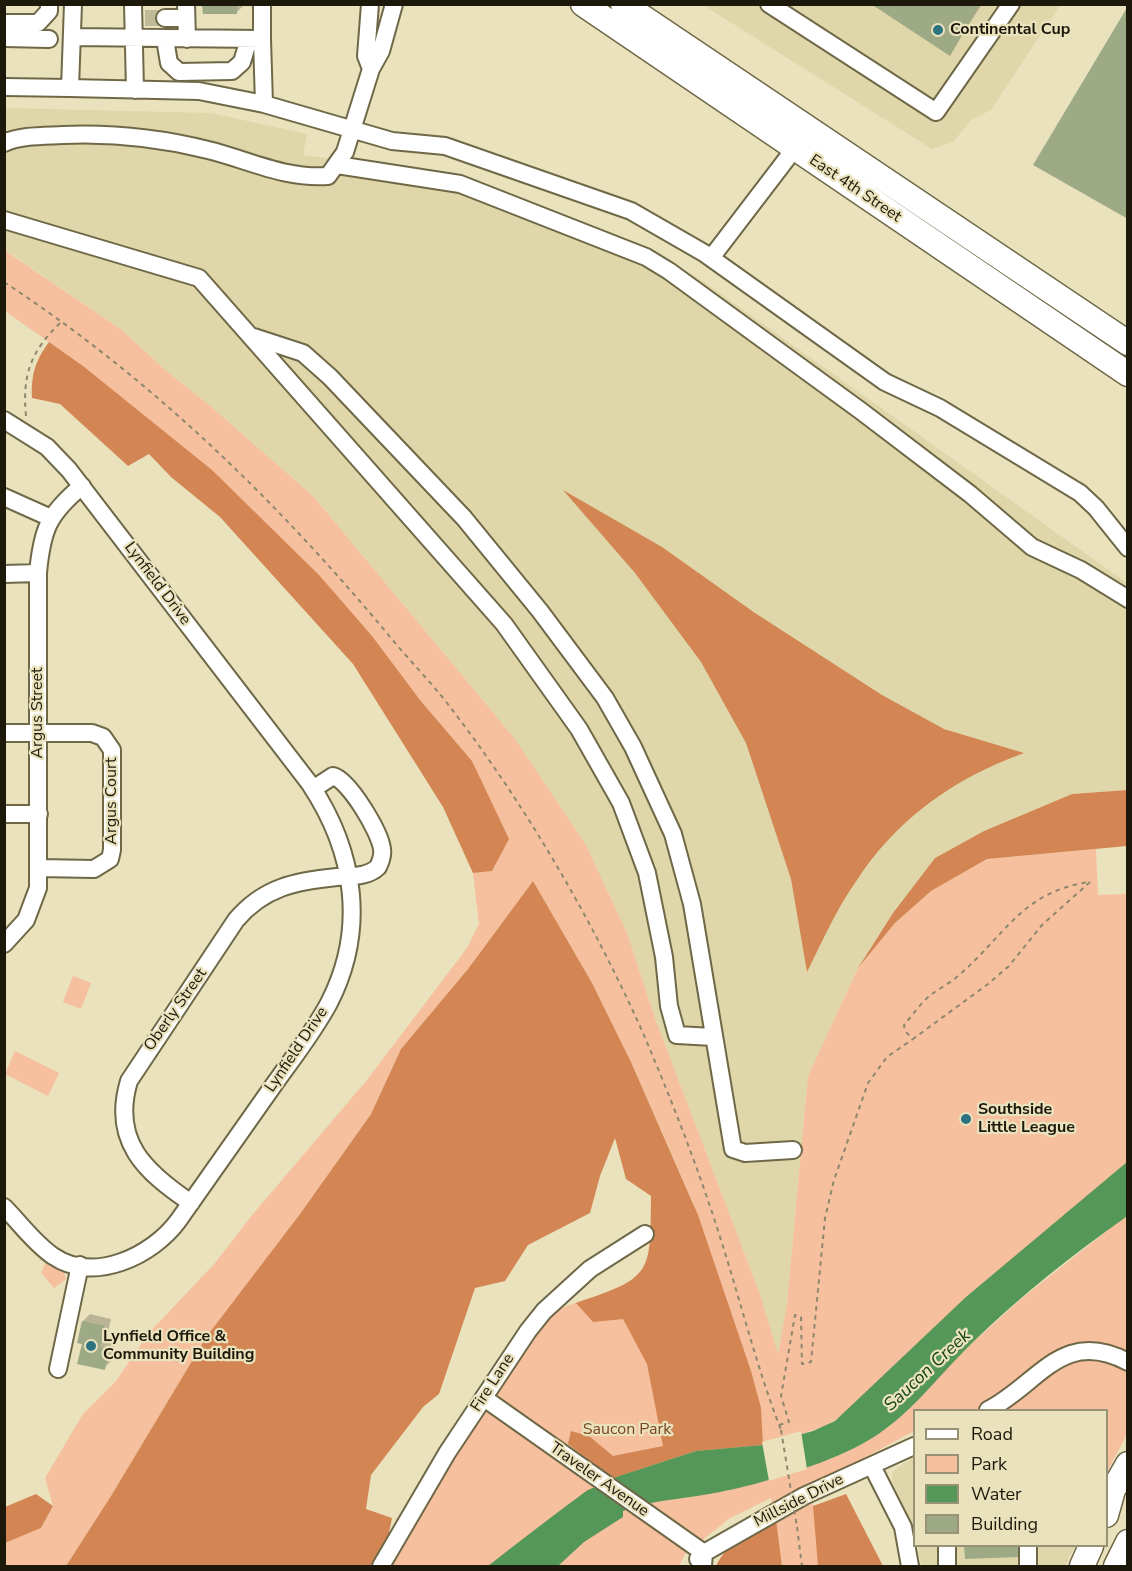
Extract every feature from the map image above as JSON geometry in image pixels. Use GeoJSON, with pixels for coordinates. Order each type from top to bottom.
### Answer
{"type":"FeatureCollection","features":[{"type":"Feature","properties":{"kind":"highway","name":"East 4th Street"},"geometry":{"type":"LineString","coordinates":[[583,4],[1128,374]]}},
{"type":"Feature","properties":{"kind":"highway","name":"East 4th Street"},"geometry":{"type":"LineString","coordinates":[[623,4],[1128,343]]}},
{"type":"Feature","properties":{"kind":"highway"},"geometry":{"type":"LineString","coordinates":[[1108,1511],[1113,1490],[1128,1464]]}},
{"type":"Feature","properties":{"kind":"highway"},"geometry":{"type":"LineString","coordinates":[[1116,1566],[1128,1542]]}},
{"type":"Feature","properties":{"kind":"highway"},"geometry":{"type":"LineString","coordinates":[[1082,1566],[1091,1547]]}},
{"type":"Feature","properties":{"kind":"street"},"geometry":{"type":"LineString","coordinates":[[4,23],[38,23],[49,10],[49,4]]}},
{"type":"Feature","properties":{"kind":"street"},"geometry":{"type":"LineString","coordinates":[[70,88],[73,4]]}},
{"type":"Feature","properties":{"kind":"street"},"geometry":{"type":"LineString","coordinates":[[165,39],[169,63],[179,72],[232,70],[242,62],[255,39],[262,4]]}},
{"type":"Feature","properties":{"kind":"street"},"geometry":{"type":"LineString","coordinates":[[370,4],[366,56],[371,69]]}},
{"type":"Feature","properties":{"kind":"street"},"geometry":{"type":"LineString","coordinates":[[4,143],[51,135],[132,136],[209,150],[276,172],[305,177],[327,176],[345,152],[371,69],[381,51],[394,4]]}},
{"type":"Feature","properties":{"kind":"street"},"geometry":{"type":"LineString","coordinates":[[769,4],[936,112],[1011,4]]}},
{"type":"Feature","properties":{"kind":"street"},"geometry":{"type":"LineString","coordinates":[[165,18],[186,11],[187,39]]}},
{"type":"Feature","properties":{"kind":"street"},"geometry":{"type":"LineString","coordinates":[[135,90],[134,37],[138,13]]}},
{"type":"Feature","properties":{"kind":"street"},"geometry":{"type":"LineString","coordinates":[[72,37],[255,39]]}},
{"type":"Feature","properties":{"kind":"street"},"geometry":{"type":"LineString","coordinates":[[4,38],[49,39]]}},
{"type":"Feature","properties":{"kind":"street"},"geometry":{"type":"LineString","coordinates":[[255,39],[264,104]]}},
{"type":"Feature","properties":{"kind":"street"},"geometry":{"type":"LineString","coordinates":[[4,87],[199,91],[264,104],[392,141],[445,147],[631,211],[711,258],[885,382],[940,408],[1080,494],[1096,508],[1117,538],[1128,548]]}},
{"type":"Feature","properties":{"kind":"street"},"geometry":{"type":"LineString","coordinates":[[711,258],[795,148]]}},
{"type":"Feature","properties":{"kind":"street"},"geometry":{"type":"LineString","coordinates":[[337,165],[460,184],[646,257],[669,271],[861,411],[970,494],[1032,547],[1081,570],[1128,599]]}},
{"type":"Feature","properties":{"kind":"street"},"geometry":{"type":"LineString","coordinates":[[4,219],[199,278],[253,336],[336,436],[504,624],[579,729],[621,803],[647,873],[664,957],[669,1006],[676,1035],[713,1037]]}},
{"type":"Feature","properties":{"kind":"street"},"geometry":{"type":"LineString","coordinates":[[253,336],[303,352],[330,377],[464,518],[547,620],[605,698],[644,768],[673,834],[692,904],[733,1149],[745,1153],[793,1150]]}},
{"type":"Feature","properties":{"kind":"street","name":"Lynfield Drive"},"geometry":{"type":"LineString","coordinates":[[4,420],[47,447],[79,483],[313,789],[338,835],[350,876],[353,903],[347,955],[331,999],[318,1021],[166,1236],[142,1255],[104,1266],[80,1265],[54,1256],[4,1207]]}},
{"type":"Feature","properties":{"kind":"street","name":"Argus Street"},"geometry":{"type":"LineString","coordinates":[[4,944],[22,926],[34,903],[39,868],[38,573],[42,541],[51,518],[79,483]]}},
{"type":"Feature","properties":{"kind":"street"},"geometry":{"type":"LineString","coordinates":[[4,497],[51,518]]}},
{"type":"Feature","properties":{"kind":"street"},"geometry":{"type":"LineString","coordinates":[[4,574],[38,573]]}},
{"type":"Feature","properties":{"kind":"street"},"geometry":{"type":"LineString","coordinates":[[4,733],[38,733]]}},
{"type":"Feature","properties":{"kind":"street","name":"Argus Court"},"geometry":{"type":"LineString","coordinates":[[38,733],[98,735],[107,741],[113,756],[110,859],[94,869],[39,868]]}},
{"type":"Feature","properties":{"kind":"street","name":"Oberly Street"},"geometry":{"type":"LineString","coordinates":[[191,1203],[152,1174],[129,1141],[124,1105],[132,1073],[180,1007],[236,920],[252,902],[269,891],[290,884],[367,873],[378,867],[383,851],[380,840],[350,788],[342,780],[333,776],[313,789]]}},
{"type":"Feature","properties":{"kind":"street"},"geometry":{"type":"LineString","coordinates":[[4,814],[39,814]]}},
{"type":"Feature","properties":{"kind":"street","name":"Fire Lane"},"geometry":{"type":"LineString","coordinates":[[381,1566],[403,1526],[484,1398],[544,1311],[590,1269],[645,1234]]}},
{"type":"Feature","properties":{"kind":"street"},"geometry":{"type":"LineString","coordinates":[[58,1369],[80,1265]]}},
{"type":"Feature","properties":{"kind":"street"},"geometry":{"type":"LineString","coordinates":[[990,1409],[1012,1396],[1051,1362],[1072,1353],[1103,1352],[1128,1362]]}},
{"type":"Feature","properties":{"kind":"street","name":"Traveler Avenue"},"geometry":{"type":"LineString","coordinates":[[484,1398],[641,1509],[703,1560]]}},
{"type":"Feature","properties":{"kind":"street","name":"Millside Drive"},"geometry":{"type":"LineString","coordinates":[[691,1566],[804,1496],[913,1447]]}},
{"type":"Feature","properties":{"kind":"street"},"geometry":{"type":"LineString","coordinates":[[872,1466],[903,1527],[910,1566]]}},
{"type":"Feature","properties":{"kind":"street"},"geometry":{"type":"LineString","coordinates":[[947,1547],[947,1566]]}},
{"type":"Feature","properties":{"kind":"street"},"geometry":{"type":"LineString","coordinates":[[1028,1547],[1028,1566]]}},
{"type":"Feature","properties":{"kind":"path"},"geometry":{"type":"LineString","coordinates":[[4,282],[140,382],[209,441],[257,488],[356,595],[446,702],[506,786],[561,874],[641,1030],[675,1110],[717,1228],[781,1430],[802,1566]]}},
{"type":"Feature","properties":{"kind":"path"},"geometry":{"type":"LineString","coordinates":[[24,431],[27,421],[27,377],[30,362],[47,336],[61,322]]}},
{"type":"Feature","properties":{"kind":"path"},"geometry":{"type":"LineString","coordinates":[[779,1425],[789,1422],[781,1396],[795,1315],[801,1317],[802,1364],[811,1362],[825,1218],[840,1161],[868,1083],[887,1057],[912,1039],[1002,972],[1028,946],[1042,925],[1090,882],[1048,893],[1021,911],[1000,936],[957,977],[930,995],[904,1025],[905,1031],[912,1039]]}},
{"type":"Feature","properties":{"kind":"shaded area"},"geometry":{"type":"Polygon","coordinates":[[[703,5],[1060,5],[991,110],[971,120],[953,142],[932,149],[703,5]]]}},
{"type":"Feature","properties":{"kind":"shaded area"},"geometry":{"type":"Polygon","coordinates":[[[4,108],[211,113],[307,134],[303,155],[444,174],[615,234],[700,279],[1127,583],[1127,790],[1072,794],[984,831],[935,858],[893,913],[858,968],[808,1076],[787,1304],[778,1357],[761,1297],[656,1021],[627,933],[586,845],[515,739],[313,496],[208,404],[164,369],[122,330],[5,250],[4,108]]]}},
{"type":"Feature","properties":{"kind":"shaded area"},"geometry":{"type":"Polygon","coordinates":[[[49,342],[83,366],[212,470],[319,575],[372,636],[420,700],[472,761],[509,839],[492,871],[473,873],[443,807],[353,664],[220,517],[171,477],[149,454],[128,466],[60,404],[32,398],[35,368],[49,342]]]}},
{"type":"Feature","properties":{"kind":"shaded area"},"geometry":{"type":"Polygon","coordinates":[[[563,490],[662,547],[755,613],[882,695],[944,729],[1024,753],[998,763],[950,789],[928,804],[888,840],[848,893],[807,972],[791,879],[746,743],[701,662],[635,573],[563,490]]]}},
{"type":"Feature","properties":{"kind":"shaded area"},"geometry":{"type":"Polygon","coordinates":[[[1127,790],[1127,846],[987,859],[931,891],[895,923],[858,968],[893,913],[935,858],[984,831],[1072,794],[1127,790]]]}},
{"type":"Feature","properties":{"kind":"shaded area"},"geometry":{"type":"Polygon","coordinates":[[[533,881],[592,983],[631,1062],[698,1215],[751,1371],[761,1408],[763,1445],[696,1451],[613,1478],[568,1444],[571,1431],[589,1436],[613,1456],[663,1446],[647,1364],[623,1319],[593,1322],[576,1303],[602,1294],[634,1278],[642,1269],[647,1257],[650,1242],[651,1196],[626,1179],[615,1138],[600,1176],[590,1213],[528,1245],[505,1281],[475,1288],[439,1394],[423,1407],[371,1475],[366,1509],[392,1518],[388,1538],[373,1566],[66,1566],[207,1336],[300,1214],[371,1114],[401,1049],[468,969],[533,881]]]}},
{"type":"Feature","properties":{"kind":"shaded area"},"geometry":{"type":"Polygon","coordinates":[[[913,1458],[913,1531],[892,1481],[893,1471],[913,1458]]]}},
{"type":"Feature","properties":{"kind":"shaded area"},"geometry":{"type":"Polygon","coordinates":[[[36,1494],[53,1506],[41,1528],[5,1543],[5,1507],[36,1494]]]}},
{"type":"Feature","properties":{"kind":"shaded area"},"geometry":{"type":"Polygon","coordinates":[[[846,1494],[883,1566],[818,1566],[813,1506],[846,1494]]]}},
{"type":"Feature","properties":{"kind":"shaded area"},"geometry":{"type":"Polygon","coordinates":[[[776,1520],[782,1566],[716,1566],[734,1544],[776,1520]]]}},
{"type":"Feature","properties":{"kind":"shaded area"},"geometry":{"type":"Polygon","coordinates":[[[918,1547],[1074,1547],[1065,1566],[921,1566],[918,1547]]]}},
{"type":"Feature","properties":{"kind":"green space","name":"Saucon Park"},"geometry":{"type":"Polygon","coordinates":[[[4,250],[122,330],[164,369],[208,404],[313,496],[515,739],[586,845],[627,933],[656,1021],[761,1297],[778,1355],[787,1304],[808,1076],[858,968],[895,923],[931,891],[987,859],[1096,849],[1098,895],[1127,894],[1127,1162],[843,1416],[825,1426],[802,1434],[807,1466],[860,1445],[890,1426],[969,1346],[1021,1299],[1127,1215],[1127,1434],[1108,1470],[1108,1409],[913,1409],[913,1432],[810,1487],[816,1524],[818,1566],[782,1566],[771,1498],[730,1518],[685,1554],[679,1566],[387,1566],[448,1458],[544,1319],[564,1307],[610,1292],[633,1280],[641,1273],[649,1259],[651,1226],[695,1207],[631,1062],[592,983],[533,881],[468,969],[401,1049],[371,1114],[300,1214],[207,1336],[66,1566],[5,1566],[5,1543],[41,1528],[53,1506],[45,1478],[83,1414],[116,1381],[148,1334],[215,1263],[253,1214],[367,1080],[467,948],[479,924],[473,873],[492,871],[472,761],[420,700],[83,366],[5,311],[4,250]]]}},
{"type":"Feature","properties":{"kind":"green space"},"geometry":{"type":"Polygon","coordinates":[[[73,976],[91,983],[81,1009],[63,1002],[73,976]]]}},
{"type":"Feature","properties":{"kind":"green space"},"geometry":{"type":"Polygon","coordinates":[[[15,1051],[59,1073],[48,1096],[5,1074],[15,1051]]]}},
{"type":"Feature","properties":{"kind":"green space"},"geometry":{"type":"Polygon","coordinates":[[[47,1259],[64,1272],[66,1279],[54,1288],[41,1273],[47,1259]]]}},
{"type":"Feature","properties":{"kind":"water","name":"Saucon Creek"},"geometry":{"type":"Polygon","coordinates":[[[1127,1162],[1126,1217],[1066,1261],[1008,1309],[907,1411],[878,1434],[830,1459],[774,1479],[720,1492],[647,1504],[623,1511],[623,1517],[584,1542],[558,1566],[488,1566],[585,1492],[613,1478],[696,1451],[763,1445],[813,1431],[835,1421],[966,1297],[1127,1162]]]}},
{"type":"Feature","properties":{"kind":"pier"},"geometry":{"type":"Polygon","coordinates":[[[801,1431],[807,1469],[769,1481],[762,1442],[801,1431]]]}},
{"type":"Feature","properties":{"kind":"building"},"geometry":{"type":"Polygon","coordinates":[[[202,4],[237,4],[237,14],[203,14],[202,4]]]}},
{"type":"Feature","properties":{"kind":"building","name":"Continental Cup"},"geometry":{"type":"Polygon","coordinates":[[[871,4],[980,4],[950,56],[871,4]]]}},
{"type":"Feature","properties":{"kind":"building"},"geometry":{"type":"Polygon","coordinates":[[[1128,6],[1128,219],[1033,165],[1128,6]]]}},
{"type":"Feature","properties":{"kind":"building","name":"Lynfield Office & Community Building"},"geometry":{"type":"Polygon","coordinates":[[[82,1321],[105,1326],[100,1347],[109,1350],[105,1370],[77,1364],[82,1344],[77,1343],[82,1321]]]}},
{"type":"Feature","properties":{"kind":"building"},"geometry":{"type":"Polygon","coordinates":[[[964,1547],[1018,1547],[1019,1557],[965,1559],[964,1547]]]}},
{"type":"Feature","properties":{"kind":"tunnel"},"geometry":{"type":"LineString","coordinates":[[145,18],[165,18]]}},
{"type":"Feature","properties":{"kind":"place","name":"Continental Cup"},"geometry":{"type":"Point","coordinates":[938,30]}},
{"type":"Feature","properties":{"kind":"place","name":"Southside Little League"},"geometry":{"type":"Point","coordinates":[966,1119]}},
{"type":"Feature","properties":{"kind":"place","name":"Lynfield Office & Community Building"},"geometry":{"type":"Point","coordinates":[91,1346]}}]}
